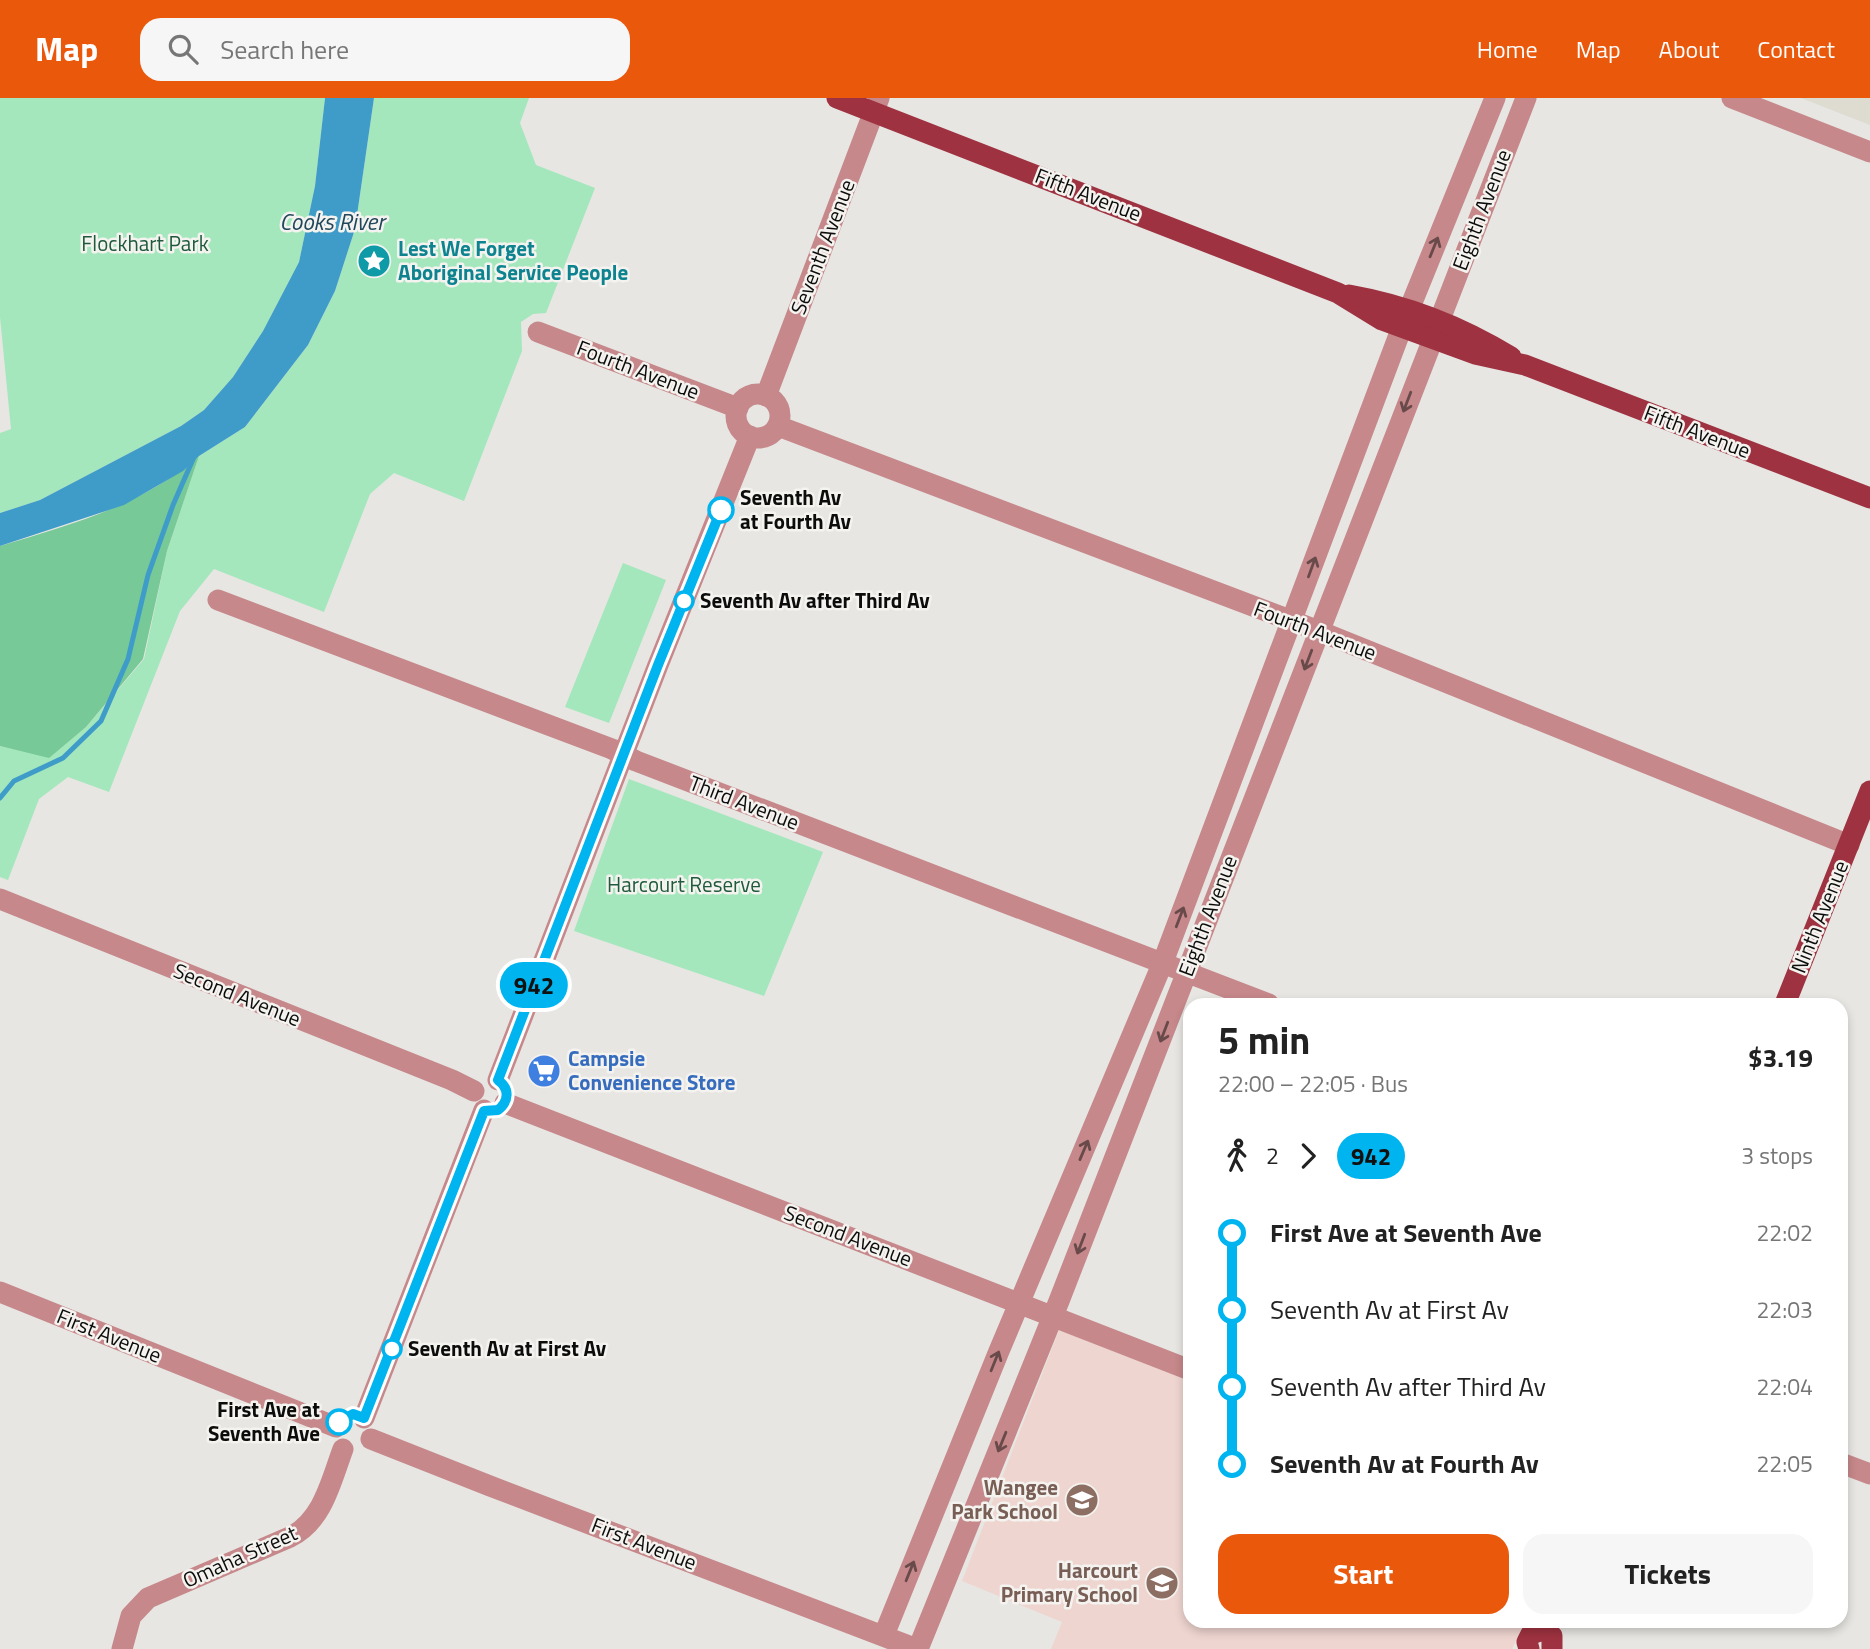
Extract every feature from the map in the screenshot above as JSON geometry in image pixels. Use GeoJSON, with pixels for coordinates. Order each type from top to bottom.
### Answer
{"type":"FeatureCollection","features":[{"type":"Feature","properties":{"kind":"main road","name":"Fifth Avenue"},"geometry":{"type":"LineString","coordinates":[[837,98],[876,105],[1338,293],[1390,302],[1406,319],[1436,330],[1475,354],[1525,365],[1870,498]]}},
{"type":"Feature","properties":{"kind":"main road","name":"Ninth Avenue"},"geometry":{"type":"LineString","coordinates":[[1787,998],[1870,791]]}},
{"type":"Feature","properties":{"kind":"main road"},"geometry":{"type":"LineString","coordinates":[[1529,1649],[1527,1642],[1531,1634],[1550,1639]]}},
{"type":"Feature","properties":{"kind":"street","name":"Eighth Avenue"},"geometry":{"type":"LineString","coordinates":[[884,1635],[1163,962],[1406,319],[1495,98]]}},
{"type":"Feature","properties":{"kind":"street","name":"Eighth Avenue"},"geometry":{"type":"LineString","coordinates":[[918,1649],[1054,1315],[1526,98]]}},
{"type":"Feature","properties":{"kind":"street"},"geometry":{"type":"LineString","coordinates":[[1732,98],[1870,152]]}},
{"type":"Feature","properties":{"kind":"street","name":"Seventh Avenue"},"geometry":{"type":"LineString","coordinates":[[766,396],[876,105]]}},
{"type":"Feature","properties":{"kind":"street","name":"Fourth Avenue"},"geometry":{"type":"LineString","coordinates":[[538,332],[738,408]]}},
{"type":"Feature","properties":{"kind":"street"},"geometry":{"type":"LineString","coordinates":[[760,394],[766,396],[772,399],[779,411],[778,426],[769,435],[750,436],[744,433],[737,421],[738,408],[747,397],[760,394]]}},
{"type":"Feature","properties":{"kind":"street","name":"Fourth Avenue"},"geometry":{"type":"LineString","coordinates":[[778,426],[1319,631],[1849,845]]}},
{"type":"Feature","properties":{"kind":"street"},"geometry":{"type":"LineString","coordinates":[[498,1080],[658,665],[750,436]]}},
{"type":"Feature","properties":{"kind":"street","name":"Third Avenue"},"geometry":{"type":"LineString","coordinates":[[218,600],[1254,998]]}},
{"type":"Feature","properties":{"kind":"street","name":"Second Avenue"},"geometry":{"type":"LineString","coordinates":[[0,899],[474,1091]]}},
{"type":"Feature","properties":{"kind":"street"},"geometry":{"type":"LineString","coordinates":[[490,1078],[498,1080],[507,1092],[505,1103],[498,1110],[484,1111],[476,1103],[474,1091],[481,1081],[490,1078]]}},
{"type":"Feature","properties":{"kind":"street","name":"Second Avenue"},"geometry":{"type":"LineString","coordinates":[[505,1103],[1183,1367]]}},
{"type":"Feature","properties":{"kind":"street"},"geometry":{"type":"LineString","coordinates":[[364,1418],[484,1111]]}},
{"type":"Feature","properties":{"kind":"street","name":"First Avenue"},"geometry":{"type":"LineString","coordinates":[[0,1292],[336,1427]]}},
{"type":"Feature","properties":{"kind":"street"},"geometry":{"type":"LineString","coordinates":[[348,1415],[364,1418],[371,1427],[369,1444],[360,1451],[343,1449],[336,1439],[336,1427],[348,1415]]}},
{"type":"Feature","properties":{"kind":"street","name":"First Avenue"},"geometry":{"type":"LineString","coordinates":[[371,1439],[918,1649]]}},
{"type":"Feature","properties":{"kind":"street","name":"Omaha Street"},"geometry":{"type":"LineString","coordinates":[[122,1649],[131,1616],[148,1598],[290,1537],[309,1525],[321,1506],[343,1449]]}},
{"type":"Feature","properties":{"kind":"street"},"geometry":{"type":"LineString","coordinates":[[1848,1466],[1870,1474]]}},
{"type":"Feature","properties":{"kind":"shaded area"},"geometry":{"type":"Polygon","coordinates":[[[1801,98],[1870,98],[1870,125],[1801,98]]]}},
{"type":"Feature","properties":{"kind":"shaded area","name":"Wangee Park School"},"geometry":{"type":"Polygon","coordinates":[[[1059,1330],[1183,1378],[1183,1628],[1522,1628],[1512,1649],[1051,1649],[1062,1622],[962,1581],[1059,1330]]]}},
{"type":"Feature","properties":{"kind":"green space","name":"Flockhart Park"},"geometry":{"type":"Polygon","coordinates":[[[0,98],[325,98],[315,186],[299,262],[263,331],[233,377],[204,410],[181,426],[40,500],[0,513],[0,433],[11,429],[0,317],[0,98]]]}},
{"type":"Feature","properties":{"kind":"green space"},"geometry":{"type":"Polygon","coordinates":[[[374,98],[529,98],[520,123],[536,165],[595,188],[546,313],[533,314],[521,322],[522,351],[464,501],[394,473],[370,494],[324,612],[214,569],[180,611],[109,792],[68,777],[39,799],[8,880],[0,877],[0,746],[49,757],[86,727],[144,659],[167,551],[199,456],[245,427],[308,345],[335,291],[355,229],[374,98]]]}},
{"type":"Feature","properties":{"kind":"green space"},"geometry":{"type":"Polygon","coordinates":[[[199,456],[167,551],[143,659],[86,727],[49,758],[0,746],[0,546],[105,512],[154,488],[199,456]]]}},
{"type":"Feature","properties":{"kind":"green space"},"geometry":{"type":"Polygon","coordinates":[[[623,563],[666,580],[609,723],[565,707],[623,563]]]}},
{"type":"Feature","properties":{"kind":"green space","name":"Harcourt Reserve"},"geometry":{"type":"Polygon","coordinates":[[[629,779],[823,852],[764,996],[574,931],[629,779]]]}},
{"type":"Feature","properties":{"kind":"water","name":"Cooks River"},"geometry":{"type":"Polygon","coordinates":[[[325,98],[374,98],[355,229],[335,291],[308,345],[245,427],[199,456],[183,471],[124,505],[0,546],[0,513],[40,500],[181,426],[204,410],[233,377],[263,331],[299,262],[315,186],[325,98]]]}},
{"type":"Feature","properties":{"kind":"waterway"},"geometry":{"type":"LineString","coordinates":[[0,798],[14,781],[63,758],[101,721],[128,659],[148,575],[173,505],[194,457]]}},
{"type":"Feature","properties":{"kind":"bus line","name":"942"},"geometry":{"type":"LineString","coordinates":[[339,1422],[353,1414],[364,1418],[484,1111],[498,1110],[505,1103],[507,1092],[498,1080],[658,665],[721,510]]}},
{"type":"Feature","properties":{"kind":"place","name":"Lest We Forget Aboriginal Service People"},"geometry":{"type":"Point","coordinates":[374,261]}},
{"type":"Feature","properties":{"kind":"place","name":"Seventh Av at Fourth Av"},"geometry":{"type":"Point","coordinates":[721,510]}},
{"type":"Feature","properties":{"kind":"place","name":"Seventh Av after Third Av"},"geometry":{"type":"Point","coordinates":[684,601]}},
{"type":"Feature","properties":{"kind":"place","name":"Campsie Convenience Store"},"geometry":{"type":"Point","coordinates":[544,1071]}},
{"type":"Feature","properties":{"kind":"place","name":"Seventh Av at First Av"},"geometry":{"type":"Point","coordinates":[392,1349]}},
{"type":"Feature","properties":{"kind":"place","name":"First Ave at Seventh Ave"},"geometry":{"type":"Point","coordinates":[339,1422]}},
{"type":"Feature","properties":{"kind":"place","name":"Wangee Park School"},"geometry":{"type":"Point","coordinates":[1082,1500]}},
{"type":"Feature","properties":{"kind":"place","name":"Harcourt Primary School"},"geometry":{"type":"Point","coordinates":[1162,1583]}}]}
